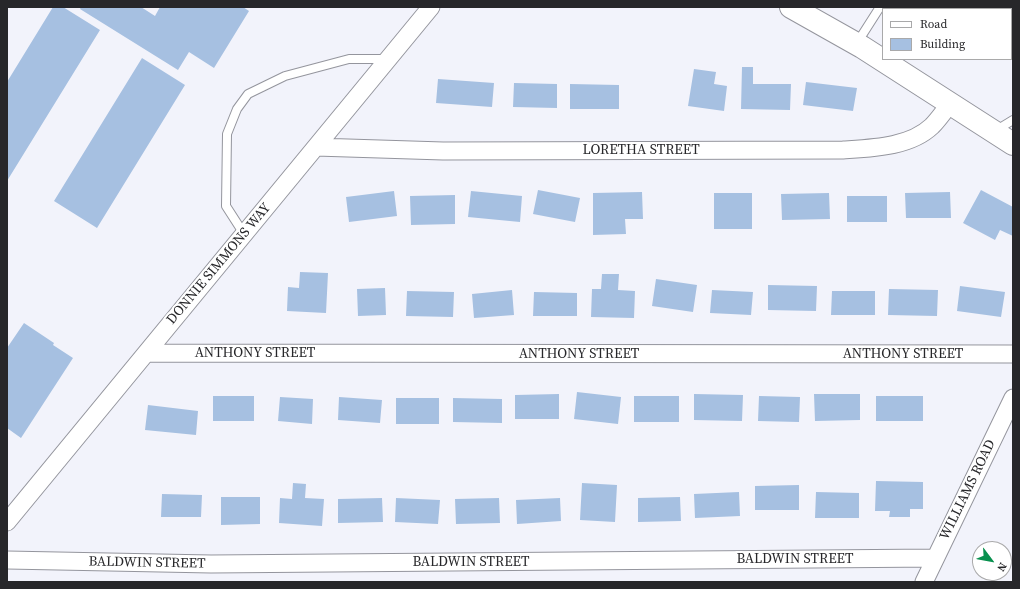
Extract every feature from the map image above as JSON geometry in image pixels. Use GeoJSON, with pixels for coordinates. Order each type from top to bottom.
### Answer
{"type":"FeatureCollection","features":[{"type":"Feature","properties":{"kind":"street","name":"DONNIE SIMMONS WAY"},"geometry":{"type":"LineString","coordinates":[[7,522],[431,7]]}},
{"type":"Feature","properties":{"kind":"street"},"geometry":{"type":"LineString","coordinates":[[791,7],[856,44],[1013,144]]}},
{"type":"Feature","properties":{"kind":"street","name":"LORETHA STREET"},"geometry":{"type":"LineString","coordinates":[[316,148],[443,150],[843,150],[878,148],[907,141],[931,126],[950,104]]}},
{"type":"Feature","properties":{"kind":"street","name":"ANTHONY STREET"},"geometry":{"type":"LineString","coordinates":[[146,353],[1013,354]]}},
{"type":"Feature","properties":{"kind":"street","name":"WILLIAMS ROAD"},"geometry":{"type":"LineString","coordinates":[[924,582],[1013,398]]}},
{"type":"Feature","properties":{"kind":"street","name":"BALDWIN STREET"},"geometry":{"type":"LineString","coordinates":[[7,560],[211,564],[935,558]]}},
{"type":"Feature","properties":{"kind":"lane"},"geometry":{"type":"LineString","coordinates":[[856,44],[880,7]]}},
{"type":"Feature","properties":{"kind":"lane"},"geometry":{"type":"LineString","coordinates":[[244,234],[226,206],[227,134],[237,109],[248,94],[285,76],[349,59],[388,60]]}},
{"type":"Feature","properties":{"kind":"lane"},"geometry":{"type":"LineString","coordinates":[[993,131],[1013,120]]}},
{"type":"Feature","properties":{"kind":"building"},"geometry":{"type":"Polygon","coordinates":[[[53,7],[63,7],[100,30],[7,181],[7,82],[53,7]]]}},
{"type":"Feature","properties":{"kind":"building"},"geometry":{"type":"Polygon","coordinates":[[[81,7],[141,7],[155,16],[160,7],[243,7],[249,11],[214,68],[189,52],[178,70],[80,9],[81,7]]]}},
{"type":"Feature","properties":{"kind":"building"},"geometry":{"type":"Polygon","coordinates":[[[142,58],[185,85],[97,228],[54,201],[142,58]]]}},
{"type":"Feature","properties":{"kind":"building"},"geometry":{"type":"Polygon","coordinates":[[[742,67],[753,67],[753,84],[791,84],[790,110],[741,109],[742,67]]]}},
{"type":"Feature","properties":{"kind":"building"},"geometry":{"type":"Polygon","coordinates":[[[694,69],[716,72],[714,84],[727,86],[724,111],[688,106],[694,69]]]}},
{"type":"Feature","properties":{"kind":"building"},"geometry":{"type":"Polygon","coordinates":[[[438,79],[494,83],[492,107],[436,103],[438,79]]]}},
{"type":"Feature","properties":{"kind":"building"},"geometry":{"type":"Polygon","coordinates":[[[806,82],[857,88],[853,111],[803,105],[806,82]]]}},
{"type":"Feature","properties":{"kind":"building"},"geometry":{"type":"Polygon","coordinates":[[[514,83],[557,84],[557,108],[513,107],[514,83]]]}},
{"type":"Feature","properties":{"kind":"building"},"geometry":{"type":"Polygon","coordinates":[[[570,84],[619,85],[619,109],[570,109],[570,84]]]}},
{"type":"Feature","properties":{"kind":"building"},"geometry":{"type":"Polygon","coordinates":[[[538,190],[580,198],[575,222],[533,214],[538,190]]]}},
{"type":"Feature","properties":{"kind":"building"},"geometry":{"type":"Polygon","coordinates":[[[981,190],[1013,207],[1013,236],[1000,230],[995,240],[963,223],[981,190]]]}},
{"type":"Feature","properties":{"kind":"building"},"geometry":{"type":"Polygon","coordinates":[[[394,191],[397,216],[349,222],[346,197],[394,191]]]}},
{"type":"Feature","properties":{"kind":"building"},"geometry":{"type":"Polygon","coordinates":[[[471,191],[522,196],[520,222],[468,217],[471,191]]]}},
{"type":"Feature","properties":{"kind":"building"},"geometry":{"type":"Polygon","coordinates":[[[642,192],[643,219],[625,219],[626,234],[593,235],[593,193],[642,192]]]}},
{"type":"Feature","properties":{"kind":"building"},"geometry":{"type":"Polygon","coordinates":[[[950,192],[951,218],[906,218],[905,193],[950,192]]]}},
{"type":"Feature","properties":{"kind":"building"},"geometry":{"type":"Polygon","coordinates":[[[714,193],[752,193],[752,229],[714,229],[714,193]]]}},
{"type":"Feature","properties":{"kind":"building"},"geometry":{"type":"Polygon","coordinates":[[[829,193],[830,219],[782,220],[781,194],[829,193]]]}},
{"type":"Feature","properties":{"kind":"building"},"geometry":{"type":"Polygon","coordinates":[[[455,195],[455,224],[411,225],[410,196],[455,195]]]}},
{"type":"Feature","properties":{"kind":"building"},"geometry":{"type":"Polygon","coordinates":[[[847,196],[887,196],[887,222],[847,222],[847,196]]]}},
{"type":"Feature","properties":{"kind":"building"},"geometry":{"type":"Polygon","coordinates":[[[300,272],[328,273],[326,313],[287,311],[288,287],[299,288],[300,272]]]}},
{"type":"Feature","properties":{"kind":"building"},"geometry":{"type":"Polygon","coordinates":[[[602,274],[619,274],[618,290],[635,291],[634,318],[591,317],[592,289],[601,289],[602,274]]]}},
{"type":"Feature","properties":{"kind":"building"},"geometry":{"type":"Polygon","coordinates":[[[656,279],[697,285],[693,312],[652,306],[656,279]]]}},
{"type":"Feature","properties":{"kind":"building"},"geometry":{"type":"Polygon","coordinates":[[[768,285],[817,286],[816,311],[768,310],[768,285]]]}},
{"type":"Feature","properties":{"kind":"building"},"geometry":{"type":"Polygon","coordinates":[[[960,286],[1005,292],[1001,317],[957,311],[960,286]]]}},
{"type":"Feature","properties":{"kind":"building"},"geometry":{"type":"Polygon","coordinates":[[[385,288],[386,315],[358,316],[357,289],[385,288]]]}},
{"type":"Feature","properties":{"kind":"building"},"geometry":{"type":"Polygon","coordinates":[[[889,289],[938,290],[937,316],[888,315],[889,289]]]}},
{"type":"Feature","properties":{"kind":"building"},"geometry":{"type":"Polygon","coordinates":[[[512,290],[514,315],[474,318],[472,294],[512,290]]]}},
{"type":"Feature","properties":{"kind":"building"},"geometry":{"type":"Polygon","coordinates":[[[712,290],[753,292],[751,315],[710,313],[712,290]]]}},
{"type":"Feature","properties":{"kind":"building"},"geometry":{"type":"Polygon","coordinates":[[[407,291],[454,292],[453,317],[406,316],[407,291]]]}},
{"type":"Feature","properties":{"kind":"building"},"geometry":{"type":"Polygon","coordinates":[[[832,291],[875,291],[875,315],[831,315],[832,291]]]}},
{"type":"Feature","properties":{"kind":"building"},"geometry":{"type":"Polygon","coordinates":[[[534,292],[577,293],[577,316],[533,316],[534,292]]]}},
{"type":"Feature","properties":{"kind":"building"},"geometry":{"type":"Polygon","coordinates":[[[24,323],[73,358],[21,438],[7,428],[7,348],[24,323]]]}},
{"type":"Feature","properties":{"kind":"building"},"geometry":{"type":"Polygon","coordinates":[[[577,392],[621,397],[618,424],[574,419],[577,392]]]}},
{"type":"Feature","properties":{"kind":"building"},"geometry":{"type":"Polygon","coordinates":[[[559,394],[559,419],[515,419],[515,395],[559,394]]]}},
{"type":"Feature","properties":{"kind":"building"},"geometry":{"type":"Polygon","coordinates":[[[694,394],[743,395],[742,421],[694,420],[694,394]]]}},
{"type":"Feature","properties":{"kind":"building"},"geometry":{"type":"Polygon","coordinates":[[[814,394],[860,394],[860,420],[815,421],[814,394]]]}},
{"type":"Feature","properties":{"kind":"building"},"geometry":{"type":"Polygon","coordinates":[[[213,396],[254,396],[254,421],[213,421],[213,396]]]}},
{"type":"Feature","properties":{"kind":"building"},"geometry":{"type":"Polygon","coordinates":[[[634,396],[679,396],[679,422],[634,422],[634,396]]]}},
{"type":"Feature","properties":{"kind":"building"},"geometry":{"type":"Polygon","coordinates":[[[759,396],[800,397],[799,422],[758,421],[759,396]]]}},
{"type":"Feature","properties":{"kind":"building"},"geometry":{"type":"Polygon","coordinates":[[[876,396],[923,396],[923,421],[876,421],[876,396]]]}},
{"type":"Feature","properties":{"kind":"building"},"geometry":{"type":"Polygon","coordinates":[[[280,397],[313,399],[312,424],[278,421],[280,397]]]}},
{"type":"Feature","properties":{"kind":"building"},"geometry":{"type":"Polygon","coordinates":[[[339,397],[382,400],[380,423],[338,420],[339,397]]]}},
{"type":"Feature","properties":{"kind":"building"},"geometry":{"type":"Polygon","coordinates":[[[396,398],[439,398],[439,424],[396,424],[396,398]]]}},
{"type":"Feature","properties":{"kind":"building"},"geometry":{"type":"Polygon","coordinates":[[[453,398],[502,399],[502,423],[453,422],[453,398]]]}},
{"type":"Feature","properties":{"kind":"building"},"geometry":{"type":"Polygon","coordinates":[[[148,405],[198,411],[196,435],[145,430],[148,405]]]}},
{"type":"Feature","properties":{"kind":"building"},"geometry":{"type":"Polygon","coordinates":[[[876,481],[923,482],[923,509],[910,509],[910,517],[889,517],[890,511],[875,511],[876,481]]]}},
{"type":"Feature","properties":{"kind":"building"},"geometry":{"type":"Polygon","coordinates":[[[293,483],[306,484],[305,498],[324,499],[322,526],[279,523],[280,498],[292,499],[293,483]]]}},
{"type":"Feature","properties":{"kind":"building"},"geometry":{"type":"Polygon","coordinates":[[[582,483],[617,485],[615,522],[580,520],[582,483]]]}},
{"type":"Feature","properties":{"kind":"building"},"geometry":{"type":"Polygon","coordinates":[[[799,485],[799,510],[755,510],[755,486],[799,485]]]}},
{"type":"Feature","properties":{"kind":"building"},"geometry":{"type":"Polygon","coordinates":[[[739,492],[740,516],[695,518],[694,494],[739,492]]]}},
{"type":"Feature","properties":{"kind":"building"},"geometry":{"type":"Polygon","coordinates":[[[816,492],[859,493],[859,518],[815,518],[816,492]]]}},
{"type":"Feature","properties":{"kind":"building"},"geometry":{"type":"Polygon","coordinates":[[[162,494],[202,495],[201,517],[161,517],[162,494]]]}},
{"type":"Feature","properties":{"kind":"building"},"geometry":{"type":"Polygon","coordinates":[[[221,497],[260,497],[260,524],[221,525],[221,497]]]}},
{"type":"Feature","properties":{"kind":"building"},"geometry":{"type":"Polygon","coordinates":[[[680,497],[681,521],[638,522],[638,498],[680,497]]]}},
{"type":"Feature","properties":{"kind":"building"},"geometry":{"type":"Polygon","coordinates":[[[382,498],[383,522],[338,523],[338,499],[382,498]]]}},
{"type":"Feature","properties":{"kind":"building"},"geometry":{"type":"Polygon","coordinates":[[[396,498],[440,500],[438,524],[395,522],[396,498]]]}},
{"type":"Feature","properties":{"kind":"building"},"geometry":{"type":"Polygon","coordinates":[[[499,498],[500,523],[456,524],[455,499],[499,498]]]}},
{"type":"Feature","properties":{"kind":"building"},"geometry":{"type":"Polygon","coordinates":[[[560,498],[561,521],[517,524],[516,500],[560,498]]]}}]}
